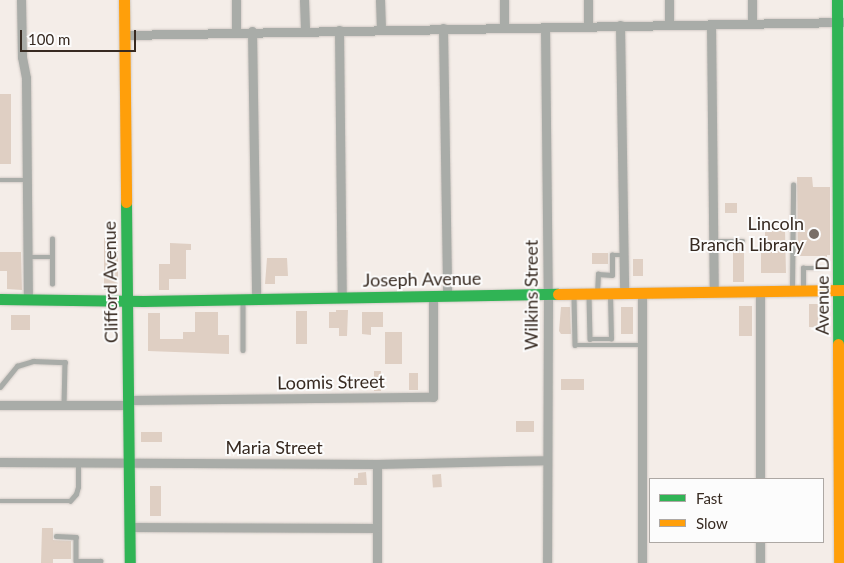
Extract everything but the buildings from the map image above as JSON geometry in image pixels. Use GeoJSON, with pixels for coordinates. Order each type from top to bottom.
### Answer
{"type":"FeatureCollection","features":[{"type":"Feature","properties":{"kind":"main road","name":"Clifford Avenue"},"geometry":{"type":"LineString","coordinates":[[124,0],[130,563]]}},
{"type":"Feature","properties":{"kind":"main road","name":"Avenue D"},"geometry":{"type":"LineString","coordinates":[[837,0],[841,22],[842,232],[839,563]]}},
{"type":"Feature","properties":{"kind":"main road","name":"Joseph Avenue"},"geometry":{"type":"LineString","coordinates":[[0,299],[128,301],[842,290]]}},
{"type":"Feature","properties":{"kind":"street"},"geometry":{"type":"LineString","coordinates":[[20,0],[22,57],[26,78],[28,300]]}},
{"type":"Feature","properties":{"kind":"street"},"geometry":{"type":"LineString","coordinates":[[236,0],[236,31]]}},
{"type":"Feature","properties":{"kind":"street"},"geometry":{"type":"LineString","coordinates":[[304,0],[304,30]]}},
{"type":"Feature","properties":{"kind":"street"},"geometry":{"type":"LineString","coordinates":[[380,0],[380,29]]}},
{"type":"Feature","properties":{"kind":"street"},"geometry":{"type":"LineString","coordinates":[[504,0],[504,27]]}},
{"type":"Feature","properties":{"kind":"street"},"geometry":{"type":"LineString","coordinates":[[588,0],[588,26]]}},
{"type":"Feature","properties":{"kind":"street"},"geometry":{"type":"LineString","coordinates":[[669,0],[669,25]]}},
{"type":"Feature","properties":{"kind":"street"},"geometry":{"type":"LineString","coordinates":[[752,0],[752,23]]}},
{"type":"Feature","properties":{"kind":"street"},"geometry":{"type":"LineString","coordinates":[[124,34],[841,22]]}},
{"type":"Feature","properties":{"kind":"street"},"geometry":{"type":"LineString","coordinates":[[712,24],[714,292]]}},
{"type":"Feature","properties":{"kind":"street"},"geometry":{"type":"LineString","coordinates":[[620,25],[624,294]]}},
{"type":"Feature","properties":{"kind":"street","name":"Wilkins Street"},"geometry":{"type":"LineString","coordinates":[[545,26],[548,563]]}},
{"type":"Feature","properties":{"kind":"street"},"geometry":{"type":"LineString","coordinates":[[443,28],[447,296]]}},
{"type":"Feature","properties":{"kind":"street"},"geometry":{"type":"LineString","coordinates":[[339,30],[342,298]]}},
{"type":"Feature","properties":{"kind":"street"},"geometry":{"type":"LineString","coordinates":[[252,31],[256,299]]}},
{"type":"Feature","properties":{"kind":"street"},"geometry":{"type":"LineString","coordinates":[[760,291],[760,478]]}},
{"type":"Feature","properties":{"kind":"street"},"geometry":{"type":"LineString","coordinates":[[642,294],[642,563]]}},
{"type":"Feature","properties":{"kind":"street","name":"Loomis Street"},"geometry":{"type":"LineString","coordinates":[[129,402],[433,397],[433,296]]}},
{"type":"Feature","properties":{"kind":"street"},"geometry":{"type":"LineString","coordinates":[[0,405],[129,402]]}},
{"type":"Feature","properties":{"kind":"street","name":"Maria Street"},"geometry":{"type":"LineString","coordinates":[[0,462],[377,464],[547,460]]}},
{"type":"Feature","properties":{"kind":"street"},"geometry":{"type":"LineString","coordinates":[[377,464],[378,563]]}},
{"type":"Feature","properties":{"kind":"street"},"geometry":{"type":"LineString","coordinates":[[130,527],[377,528]]}},
{"type":"Feature","properties":{"kind":"street"},"geometry":{"type":"LineString","coordinates":[[760,543],[760,563]]}},
{"type":"Feature","properties":{"kind":"lane"},"geometry":{"type":"LineString","coordinates":[[0,180],[27,180]]}},
{"type":"Feature","properties":{"kind":"lane"},"geometry":{"type":"LineString","coordinates":[[793,185],[797,291]]}},
{"type":"Feature","properties":{"kind":"lane"},"geometry":{"type":"LineString","coordinates":[[52,239],[52,284]]}},
{"type":"Feature","properties":{"kind":"lane"},"geometry":{"type":"LineString","coordinates":[[713,241],[743,241]]}},
{"type":"Feature","properties":{"kind":"lane"},"geometry":{"type":"LineString","coordinates":[[610,294],[611,338],[590,339],[593,294],[598,274],[612,274],[612,255],[623,255]]}},
{"type":"Feature","properties":{"kind":"lane"},"geometry":{"type":"LineString","coordinates":[[28,258],[52,257]]}},
{"type":"Feature","properties":{"kind":"lane"},"geometry":{"type":"LineString","coordinates":[[797,291],[803,268],[820,268]]}},
{"type":"Feature","properties":{"kind":"lane"},"geometry":{"type":"LineString","coordinates":[[574,294],[575,346],[642,345]]}},
{"type":"Feature","properties":{"kind":"lane"},"geometry":{"type":"LineString","coordinates":[[243,299],[243,350]]}},
{"type":"Feature","properties":{"kind":"lane"},"geometry":{"type":"LineString","coordinates":[[0,387],[17,366],[33,361],[65,362],[64,405]]}},
{"type":"Feature","properties":{"kind":"lane"},"geometry":{"type":"LineString","coordinates":[[0,501],[70,501],[78,488],[78,462]]}},
{"type":"Feature","properties":{"kind":"lane"},"geometry":{"type":"LineString","coordinates":[[56,536],[76,536],[74,562],[100,561],[100,563]]}},
{"type":"Feature","properties":{"kind":"traffic: fast"},"geometry":{"type":"LineString","coordinates":[[837,0],[838,344]]}},
{"type":"Feature","properties":{"kind":"traffic: fast"},"geometry":{"type":"LineString","coordinates":[[126,202],[130,563]]}},
{"type":"Feature","properties":{"kind":"traffic: fast"},"geometry":{"type":"LineString","coordinates":[[0,299],[143,301],[558,294]]}},
{"type":"Feature","properties":{"kind":"traffic: slow"},"geometry":{"type":"LineString","coordinates":[[124,0],[126,202]]}},
{"type":"Feature","properties":{"kind":"traffic: slow"},"geometry":{"type":"LineString","coordinates":[[558,294],[844,290]]}},
{"type":"Feature","properties":{"kind":"traffic: slow"},"geometry":{"type":"LineString","coordinates":[[838,344],[839,563]]}},
{"type":"Feature","properties":{"kind":"place","name":"Lincoln Branch Library"},"geometry":{"type":"Point","coordinates":[814,234]}}]}
